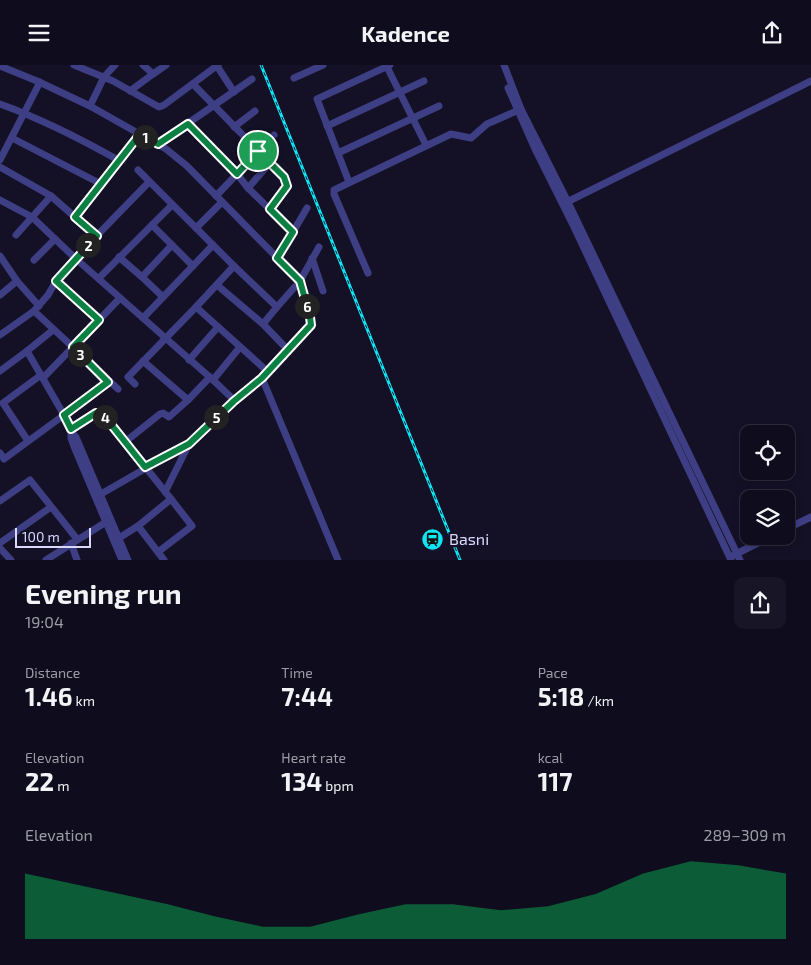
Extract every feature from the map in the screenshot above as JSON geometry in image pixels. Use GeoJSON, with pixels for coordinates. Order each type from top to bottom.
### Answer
{"type":"FeatureCollection","features":[{"type":"Feature","properties":{"kind":"street"},"geometry":{"type":"LineString","coordinates":[[76,65],[104,77],[159,107],[193,84],[215,66],[234,92]]}},
{"type":"Feature","properties":{"kind":"street"},"geometry":{"type":"LineString","coordinates":[[90,106],[104,77],[115,65]]}},
{"type":"Feature","properties":{"kind":"street"},"geometry":{"type":"LineString","coordinates":[[142,65],[153,74]]}},
{"type":"Feature","properties":{"kind":"street"},"geometry":{"type":"LineString","coordinates":[[130,91],[166,65]]}},
{"type":"Feature","properties":{"kind":"street"},"geometry":{"type":"LineString","coordinates":[[294,78],[322,65]]}},
{"type":"Feature","properties":{"kind":"street"},"geometry":{"type":"LineString","coordinates":[[499,65],[734,557],[756,545]]}},
{"type":"Feature","properties":{"kind":"street"},"geometry":{"type":"LineString","coordinates":[[504,65],[519,110]]}},
{"type":"Feature","properties":{"kind":"street"},"geometry":{"type":"LineString","coordinates":[[0,66],[90,106],[158,144],[187,166],[300,281],[310,317],[311,325],[262,378],[234,401],[189,444],[145,467],[123,483],[101,494]]}},
{"type":"Feature","properties":{"kind":"street"},"geometry":{"type":"LineString","coordinates":[[349,182],[317,99],[387,66],[426,145]]}},
{"type":"Feature","properties":{"kind":"street"},"geometry":{"type":"LineString","coordinates":[[158,144],[252,79]]}},
{"type":"Feature","properties":{"kind":"street"},"geometry":{"type":"LineString","coordinates":[[327,125],[424,81]]}},
{"type":"Feature","properties":{"kind":"street"},"geometry":{"type":"LineString","coordinates":[[565,203],[811,81]]}},
{"type":"Feature","properties":{"kind":"street"},"geometry":{"type":"LineString","coordinates":[[0,160],[40,83]]}},
{"type":"Feature","properties":{"kind":"street"},"geometry":{"type":"LineString","coordinates":[[193,84],[284,177],[287,186],[270,209]]}},
{"type":"Feature","properties":{"kind":"street"},"geometry":{"type":"LineString","coordinates":[[0,104],[76,136],[120,161]]}},
{"type":"Feature","properties":{"kind":"street"},"geometry":{"type":"LineString","coordinates":[[338,153],[439,107]]}},
{"type":"Feature","properties":{"kind":"street"},"geometry":{"type":"LineString","coordinates":[[368,273],[334,194],[334,190],[451,134],[471,138],[487,124],[519,110]]}},
{"type":"Feature","properties":{"kind":"street"},"geometry":{"type":"LineString","coordinates":[[234,127],[255,111]]}},
{"type":"Feature","properties":{"kind":"street"},"geometry":{"type":"LineString","coordinates":[[188,124],[237,174],[248,188],[293,232]]}},
{"type":"Feature","properties":{"kind":"street"},"geometry":{"type":"LineString","coordinates":[[75,217],[140,134]]}},
{"type":"Feature","properties":{"kind":"street"},"geometry":{"type":"LineString","coordinates":[[216,196],[258,151],[263,143],[274,135]]}},
{"type":"Feature","properties":{"kind":"street"},"geometry":{"type":"LineString","coordinates":[[12,138],[101,184]]}},
{"type":"Feature","properties":{"kind":"street"},"geometry":{"type":"LineString","coordinates":[[248,188],[270,163]]}},
{"type":"Feature","properties":{"kind":"street"},"geometry":{"type":"LineString","coordinates":[[0,167],[51,197],[97,236]]}},
{"type":"Feature","properties":{"kind":"street"},"geometry":{"type":"LineString","coordinates":[[138,170],[277,307]]}},
{"type":"Feature","properties":{"kind":"street"},"geometry":{"type":"LineString","coordinates":[[0,335],[37,308],[75,258],[149,182]]}},
{"type":"Feature","properties":{"kind":"street"},"geometry":{"type":"LineString","coordinates":[[16,235],[51,197]]}},
{"type":"Feature","properties":{"kind":"street"},"geometry":{"type":"LineString","coordinates":[[0,200],[32,217],[234,401]]}},
{"type":"Feature","properties":{"kind":"street"},"geometry":{"type":"LineString","coordinates":[[196,228],[222,202]]}},
{"type":"Feature","properties":{"kind":"street"},"geometry":{"type":"LineString","coordinates":[[99,278],[172,205]]}},
{"type":"Feature","properties":{"kind":"street"},"geometry":{"type":"LineString","coordinates":[[277,258],[307,208]]}},
{"type":"Feature","properties":{"kind":"street"},"geometry":{"type":"LineString","coordinates":[[152,225],[193,266]]}},
{"type":"Feature","properties":{"kind":"street"},"geometry":{"type":"LineString","coordinates":[[34,260],[55,239]]}},
{"type":"Feature","properties":{"kind":"street"},"geometry":{"type":"LineString","coordinates":[[142,277],[172,245]]}},
{"type":"Feature","properties":{"kind":"street"},"geometry":{"type":"LineString","coordinates":[[143,318],[213,245]]}},
{"type":"Feature","properties":{"kind":"street"},"geometry":{"type":"LineString","coordinates":[[263,324],[300,281],[319,247]]}},
{"type":"Feature","properties":{"kind":"street"},"geometry":{"type":"LineString","coordinates":[[0,256],[53,330],[108,382],[118,389]]}},
{"type":"Feature","properties":{"kind":"street"},"geometry":{"type":"LineString","coordinates":[[119,257],[163,297]]}},
{"type":"Feature","properties":{"kind":"street"},"geometry":{"type":"LineString","coordinates":[[312,258],[323,291]]}},
{"type":"Feature","properties":{"kind":"street"},"geometry":{"type":"LineString","coordinates":[[135,384],[128,377],[234,266]]}},
{"type":"Feature","properties":{"kind":"street"},"geometry":{"type":"LineString","coordinates":[[0,295],[17,281]]}},
{"type":"Feature","properties":{"kind":"street"},"geometry":{"type":"LineString","coordinates":[[56,281],[99,320]]}},
{"type":"Feature","properties":{"kind":"street"},"geometry":{"type":"LineString","coordinates":[[217,285],[263,324],[287,349]]}},
{"type":"Feature","properties":{"kind":"street"},"geometry":{"type":"LineString","coordinates":[[28,441],[1,401],[42,376],[120,299]]}},
{"type":"Feature","properties":{"kind":"street"},"geometry":{"type":"LineString","coordinates":[[196,307],[268,371]]}},
{"type":"Feature","properties":{"kind":"street"},"geometry":{"type":"LineString","coordinates":[[189,360],[218,327]]}},
{"type":"Feature","properties":{"kind":"street"},"geometry":{"type":"LineString","coordinates":[[0,370],[53,330]]}},
{"type":"Feature","properties":{"kind":"street"},"geometry":{"type":"LineString","coordinates":[[125,442],[160,414],[163,413],[169,417],[212,379],[240,347]]}},
{"type":"Feature","properties":{"kind":"street"},"geometry":{"type":"LineString","coordinates":[[27,351],[76,437],[128,560]]}},
{"type":"Feature","properties":{"kind":"street"},"geometry":{"type":"LineString","coordinates":[[143,361],[188,400]]}},
{"type":"Feature","properties":{"kind":"street"},"geometry":{"type":"LineString","coordinates":[[262,378],[338,560]]}},
{"type":"Feature","properties":{"kind":"street"},"geometry":{"type":"LineString","coordinates":[[1,458],[28,441],[108,382]]}},
{"type":"Feature","properties":{"kind":"street"},"geometry":{"type":"LineString","coordinates":[[122,560],[71,438],[72,431],[99,412],[102,413],[192,526],[158,552]]}},
{"type":"Feature","properties":{"kind":"street"},"geometry":{"type":"LineString","coordinates":[[165,492],[189,444]]}},
{"type":"Feature","properties":{"kind":"street"},"geometry":{"type":"LineString","coordinates":[[0,501],[30,480],[74,542],[77,560]]}},
{"type":"Feature","properties":{"kind":"street"},"geometry":{"type":"LineString","coordinates":[[119,538],[171,499]]}},
{"type":"Feature","properties":{"kind":"street"},"geometry":{"type":"LineString","coordinates":[[0,543],[51,507]]}},
{"type":"Feature","properties":{"kind":"street"},"geometry":{"type":"LineString","coordinates":[[795,525],[811,517]]}},
{"type":"Feature","properties":{"kind":"street"},"geometry":{"type":"LineString","coordinates":[[46,560],[106,522]]}},
{"type":"Feature","properties":{"kind":"street"},"geometry":{"type":"LineString","coordinates":[[138,525],[164,560]]}},
{"type":"Feature","properties":{"kind":"street"},"geometry":{"type":"LineString","coordinates":[[0,548],[11,560]]}},
{"type":"Feature","properties":{"kind":"railway"},"geometry":{"type":"LineString","coordinates":[[261,65],[460,560]]}},
{"type":"Feature","properties":{"kind":"place","name":"Basni"},"geometry":{"type":"Point","coordinates":[433,539]}},
{"type":"Feature","properties":{"kind":"route"},"geometry":{"type":"LineString","coordinates":[[188,124],[237,174],[258,151],[284,177],[286,182],[287,186],[270,209],[293,232],[277,258],[300,281],[311,325],[262,378],[234,401],[189,444],[145,467],[102,413],[96,413],[71,429],[64,415],[108,382],[73,347],[99,320],[56,281],[97,236],[75,217],[140,134],[158,144],[188,124]]}}]}
